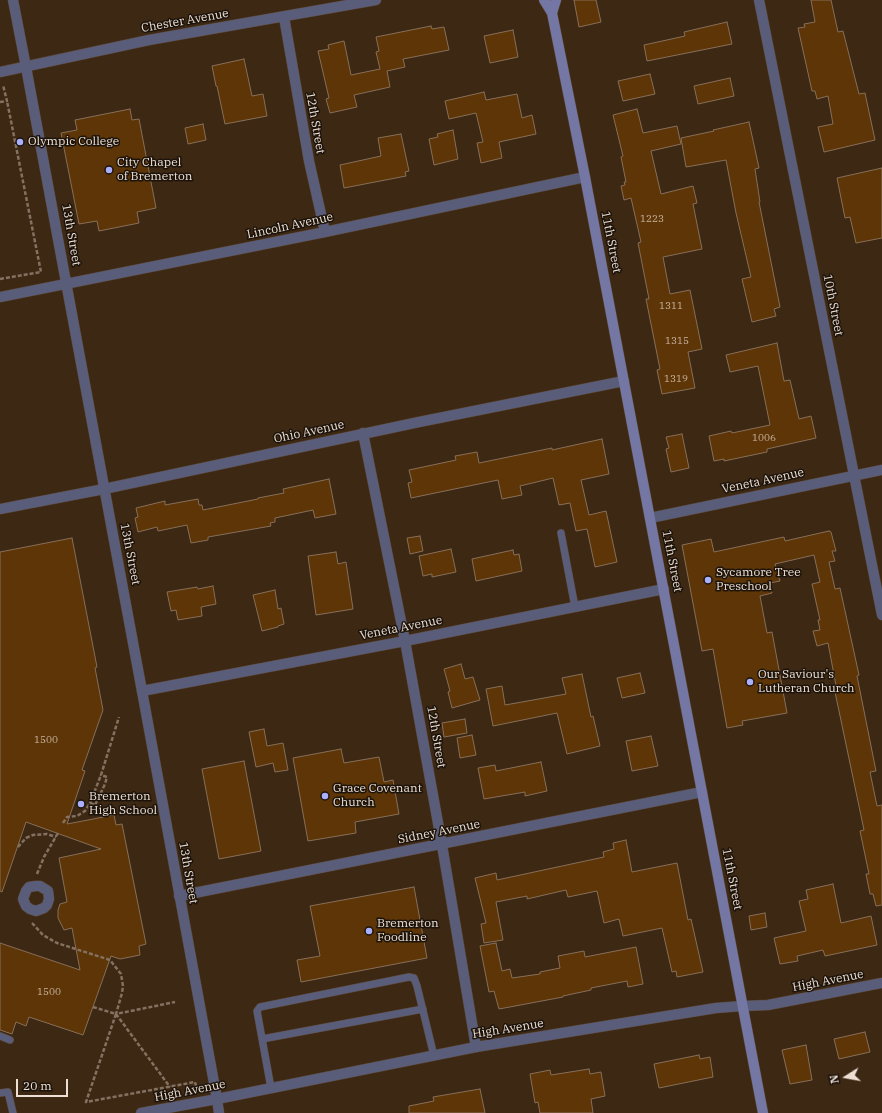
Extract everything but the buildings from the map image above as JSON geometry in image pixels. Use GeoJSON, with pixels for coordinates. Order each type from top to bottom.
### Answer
{"type":"FeatureCollection","features":[{"type":"Feature","properties":{"kind":"main road","name":"11th Street"},"geometry":{"type":"LineString","coordinates":[[544,0],[552,13],[585,177],[763,1113]]}},
{"type":"Feature","properties":{"kind":"main road","name":"11th Street"},"geometry":{"type":"LineString","coordinates":[[552,13],[556,0]]}},
{"type":"Feature","properties":{"kind":"street","name":"13th Street"},"geometry":{"type":"LineString","coordinates":[[13,0],[219,1113]]}},
{"type":"Feature","properties":{"kind":"street","name":"Chester Avenue"},"geometry":{"type":"LineString","coordinates":[[0,72],[149,40],[376,0]]}},
{"type":"Feature","properties":{"kind":"street","name":"10th Street"},"geometry":{"type":"LineString","coordinates":[[759,0],[882,615]]}},
{"type":"Feature","properties":{"kind":"street","name":"12th Street"},"geometry":{"type":"LineString","coordinates":[[284,17],[309,161],[325,232]]}},
{"type":"Feature","properties":{"kind":"street","name":"Lincoln Avenue"},"geometry":{"type":"LineString","coordinates":[[0,297],[325,232],[585,177]]}},
{"type":"Feature","properties":{"kind":"street","name":"Ohio Avenue"},"geometry":{"type":"LineString","coordinates":[[0,509],[104,489],[624,381]]}},
{"type":"Feature","properties":{"kind":"street","name":"12th Street"},"geometry":{"type":"LineString","coordinates":[[364,434],[405,641],[442,845],[476,1047]]}},
{"type":"Feature","properties":{"kind":"street","name":"Veneta Avenue"},"geometry":{"type":"LineString","coordinates":[[650,518],[882,470]]}},
{"type":"Feature","properties":{"kind":"street","name":"Veneta Avenue"},"geometry":{"type":"LineString","coordinates":[[142,691],[405,641],[664,589]]}},
{"type":"Feature","properties":{"kind":"street","name":"Sidney Avenue"},"geometry":{"type":"LineString","coordinates":[[180,896],[702,792]]}},
{"type":"Feature","properties":{"kind":"street","name":"High Avenue"},"geometry":{"type":"LineString","coordinates":[[140,1113],[476,1047],[716,1008],[768,1006],[882,983]]}},
{"type":"Feature","properties":{"kind":"lane"},"geometry":{"type":"LineString","coordinates":[[561,533],[575,607]]}},
{"type":"Feature","properties":{"kind":"lane"},"geometry":{"type":"LineString","coordinates":[[271,1088],[257,1011],[260,1007],[409,977],[414,978],[423,1008],[434,1056]]}},
{"type":"Feature","properties":{"kind":"lane"},"geometry":{"type":"LineString","coordinates":[[262,1039],[423,1008]]}},
{"type":"Feature","properties":{"kind":"lane"},"geometry":{"type":"LineString","coordinates":[[0,1036],[10,1040]]}},
{"type":"Feature","properties":{"kind":"lane"},"geometry":{"type":"LineString","coordinates":[[0,1093],[8,1092],[13,1113]]}},
{"type":"Feature","properties":{"kind":"path"},"geometry":{"type":"LineString","coordinates":[[0,279],[41,272],[3,84]]}},
{"type":"Feature","properties":{"kind":"path"},"geometry":{"type":"LineString","coordinates":[[0,102],[6,101]]}},
{"type":"Feature","properties":{"kind":"path"},"geometry":{"type":"LineString","coordinates":[[63,823],[67,817],[77,816],[85,811],[90,803],[101,775],[119,717]]}},
{"type":"Feature","properties":{"kind":"path"},"geometry":{"type":"LineString","coordinates":[[90,803],[95,805],[105,784],[107,776],[101,775]]}},
{"type":"Feature","properties":{"kind":"path"},"geometry":{"type":"LineString","coordinates":[[44,857],[58,833]]}},
{"type":"Feature","properties":{"kind":"path"},"geometry":{"type":"LineString","coordinates":[[18,847],[26,838],[33,835],[47,834],[56,837]]}},
{"type":"Feature","properties":{"kind":"path"},"geometry":{"type":"LineString","coordinates":[[26,906],[34,926],[43,935],[58,943],[110,960],[121,974],[123,986],[122,994],[86,1102],[195,1082],[199,1102]]}},
{"type":"Feature","properties":{"kind":"path"},"geometry":{"type":"LineString","coordinates":[[93,1007],[116,1014],[175,1002]]}},
{"type":"Feature","properties":{"kind":"path"},"geometry":{"type":"LineString","coordinates":[[116,1014],[170,1087]]}},
{"type":"Feature","properties":{"kind":"place","name":"Olympic College"},"geometry":{"type":"Point","coordinates":[20,142]}},
{"type":"Feature","properties":{"kind":"place","name":"City Chapel of Bremerton"},"geometry":{"type":"Point","coordinates":[109,170]}},
{"type":"Feature","properties":{"kind":"place","name":"Sycamore Tree Preschool"},"geometry":{"type":"Point","coordinates":[708,580]}},
{"type":"Feature","properties":{"kind":"place","name":"Our Saviour's Lutheran Church"},"geometry":{"type":"Point","coordinates":[750,682]}},
{"type":"Feature","properties":{"kind":"place","name":"Grace Covenant Church"},"geometry":{"type":"Point","coordinates":[325,796]}},
{"type":"Feature","properties":{"kind":"place","name":"Bremerton High School"},"geometry":{"type":"Point","coordinates":[81,804]}},
{"type":"Feature","properties":{"kind":"place","name":"Bremerton Foodline"},"geometry":{"type":"Point","coordinates":[369,931]}}]}
